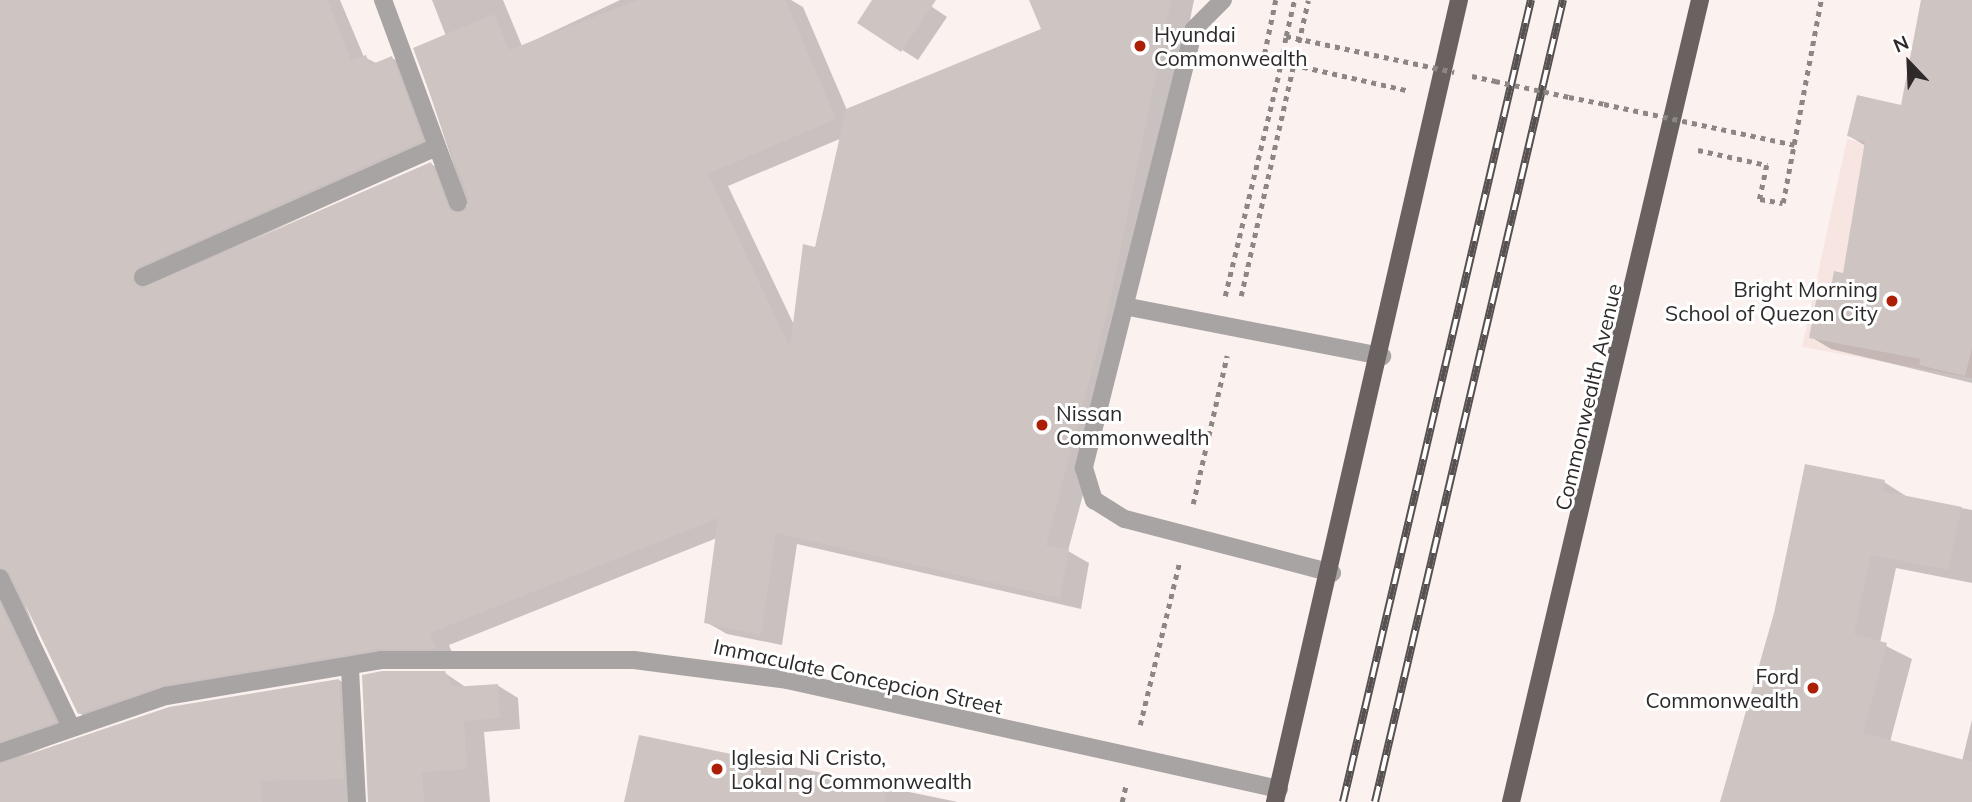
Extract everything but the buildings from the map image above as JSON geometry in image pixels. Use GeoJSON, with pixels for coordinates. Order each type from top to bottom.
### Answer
{"type":"FeatureCollection","features":[{"type":"Feature","properties":{"kind":"main road"},"geometry":{"type":"LineString","coordinates":[[1277,795],[1382,356],[1459,0]]}},
{"type":"Feature","properties":{"kind":"main road","name":"Commonwealth Avenue"},"geometry":{"type":"LineString","coordinates":[[1511,802],[1669,144],[1700,0]]}},
{"type":"Feature","properties":{"kind":"street"},"geometry":{"type":"LineString","coordinates":[[383,0],[458,203]]}},
{"type":"Feature","properties":{"kind":"street"},"geometry":{"type":"LineString","coordinates":[[1223,0],[1194,29],[1129,307],[1084,468],[1094,500],[1125,519],[1332,573]]}},
{"type":"Feature","properties":{"kind":"street"},"geometry":{"type":"LineString","coordinates":[[143,277],[436,146]]}},
{"type":"Feature","properties":{"kind":"street"},"geometry":{"type":"LineString","coordinates":[[1129,307],[1382,356]]}},
{"type":"Feature","properties":{"kind":"street"},"geometry":{"type":"LineString","coordinates":[[0,578],[70,725]]}},
{"type":"Feature","properties":{"kind":"street","name":"Immaculate Concepcion Street"},"geometry":{"type":"LineString","coordinates":[[0,753],[70,725],[166,696],[350,669],[381,660],[707,666],[1277,795]]}},
{"type":"Feature","properties":{"kind":"street"},"geometry":{"type":"LineString","coordinates":[[350,669],[357,802]]}},
{"type":"Feature","properties":{"kind":"path"},"geometry":{"type":"LineString","coordinates":[[1276,0],[1264,58],[1439,98]]}},
{"type":"Feature","properties":{"kind":"path"},"geometry":{"type":"LineString","coordinates":[[1122,802],[1186,535],[1226,326],[1294,0]]}},
{"type":"Feature","properties":{"kind":"path"},"geometry":{"type":"LineString","coordinates":[[1226,326],[1308,0]]}},
{"type":"Feature","properties":{"kind":"path"},"geometry":{"type":"LineString","coordinates":[[1669,144],[1767,165],[1760,198],[1783,203],[1821,0]]}},
{"type":"Feature","properties":{"kind":"path"},"geometry":{"type":"LineString","coordinates":[[1286,35],[1454,72]]}},
{"type":"Feature","properties":{"kind":"path"},"geometry":{"type":"LineString","coordinates":[[1495,81],[1795,145]]}},
{"type":"Feature","properties":{"kind":"shaded area","name":"Bright Morning School of Quezon City"},"geometry":{"type":"Polygon","coordinates":[[[1847,139],[1972,165],[1972,378],[1802,347],[1847,139]]]}},
{"type":"Feature","properties":{"kind":"railway"},"geometry":{"type":"LineString","coordinates":[[1343,802],[1531,0]]}},
{"type":"Feature","properties":{"kind":"railway"},"geometry":{"type":"LineString","coordinates":[[1375,802],[1563,0]]}},
{"type":"Feature","properties":{"kind":"place","name":"Hyundai Commonwealth"},"geometry":{"type":"Point","coordinates":[1140,46]}},
{"type":"Feature","properties":{"kind":"place","name":"Bright Morning School of Quezon City"},"geometry":{"type":"Point","coordinates":[1892,301]}},
{"type":"Feature","properties":{"kind":"place","name":"Nissan Commonwealth"},"geometry":{"type":"Point","coordinates":[1042,425]}},
{"type":"Feature","properties":{"kind":"place","name":"Ford Commonwealth"},"geometry":{"type":"Point","coordinates":[1813,688]}},
{"type":"Feature","properties":{"kind":"place","name":"Iglesia Ni Cristo, Lokal ng Commonwealth"},"geometry":{"type":"Point","coordinates":[717,769]}}]}
